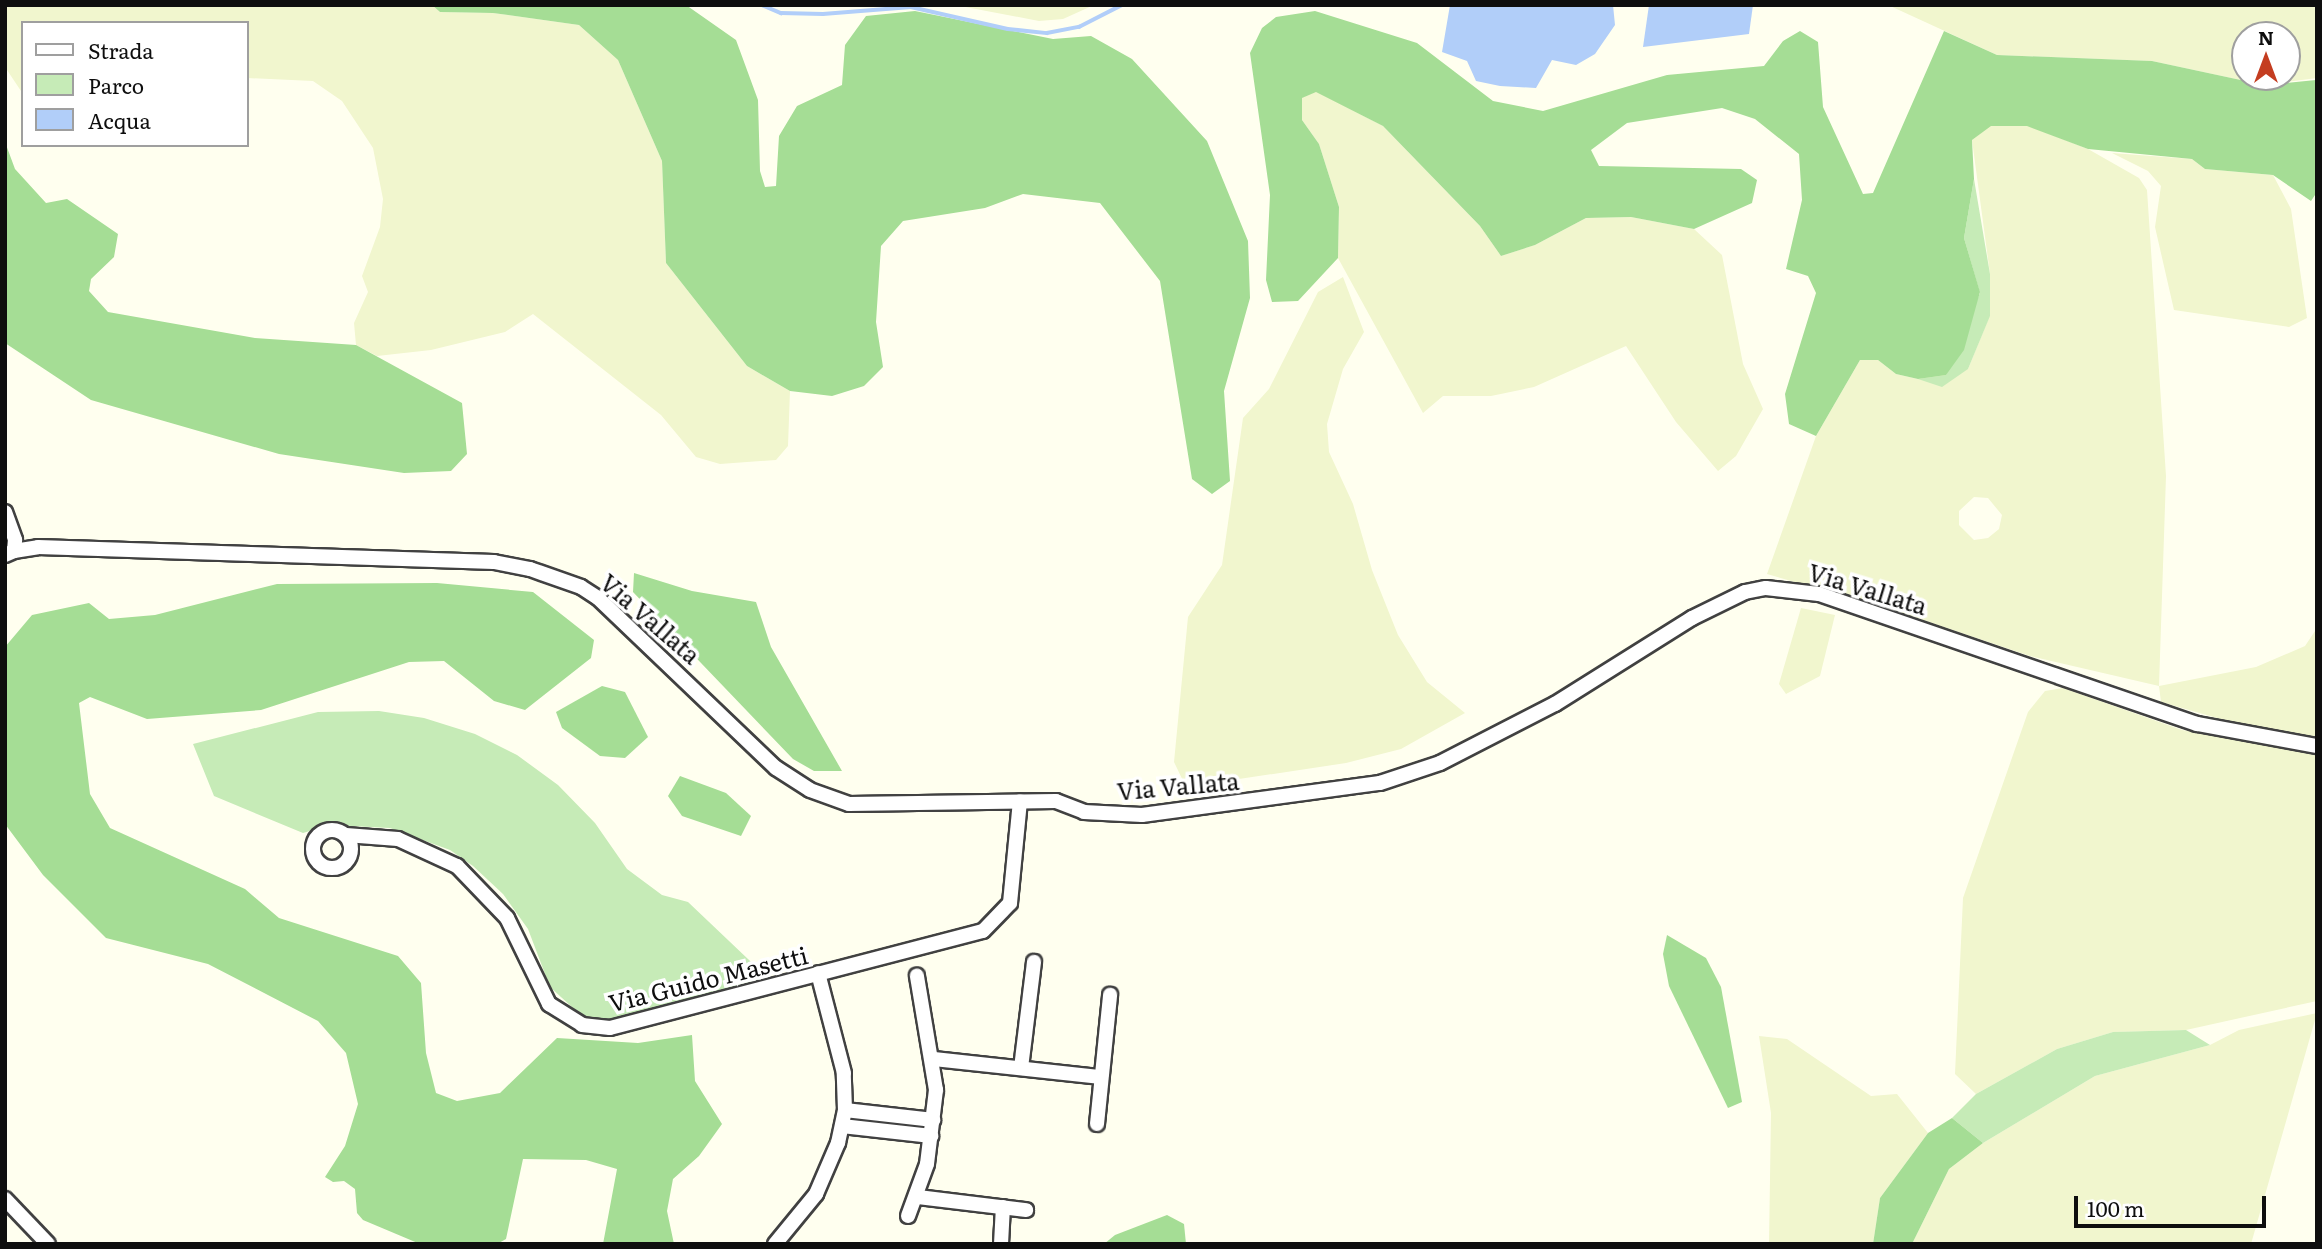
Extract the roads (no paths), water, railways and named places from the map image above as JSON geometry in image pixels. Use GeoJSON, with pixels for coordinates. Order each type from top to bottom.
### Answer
{"type":"FeatureCollection","features":[{"type":"Feature","properties":{"kind":"street"},"geometry":{"type":"LineString","coordinates":[[5,512],[15,535],[10,553]]}},
{"type":"Feature","properties":{"kind":"street","name":"Via Vallata"},"geometry":{"type":"LineString","coordinates":[[10,553],[38,547],[481,561],[530,569],[580,587],[598,598],[776,768],[810,790],[849,804],[1056,801],[1095,813],[1142,815],[1404,776],[1555,704],[1692,618],[1745,592],[1766,588],[1832,598],[2197,724],[2317,746]]}},
{"type":"Feature","properties":{"kind":"street","name":"Via Guido Masetti"},"geometry":{"type":"LineString","coordinates":[[346,835],[371,834],[411,843],[470,876],[507,918],[544,998],[562,1015],[582,1025],[620,1026],[963,937],[994,924],[1010,903],[1014,884],[1020,801]]}},
{"type":"Feature","properties":{"kind":"street"},"geometry":{"type":"LineString","coordinates":[[1021,1069],[1034,962]]}},
{"type":"Feature","properties":{"kind":"street"},"geometry":{"type":"LineString","coordinates":[[775,1244],[816,1195],[842,1126],[845,1110],[844,1073],[818,973]]}},
{"type":"Feature","properties":{"kind":"street"},"geometry":{"type":"LineString","coordinates":[[908,1216],[918,1197],[933,1120],[933,1059],[917,976]]}},
{"type":"Feature","properties":{"kind":"street"},"geometry":{"type":"LineString","coordinates":[[1097,1124],[1110,995]]}},
{"type":"Feature","properties":{"kind":"street"},"geometry":{"type":"LineString","coordinates":[[933,1059],[1101,1077]]}},
{"type":"Feature","properties":{"kind":"street"},"geometry":{"type":"LineString","coordinates":[[845,1110],[933,1120]]}},
{"type":"Feature","properties":{"kind":"street"},"geometry":{"type":"LineString","coordinates":[[842,1126],[931,1136]]}},
{"type":"Feature","properties":{"kind":"street"},"geometry":{"type":"LineString","coordinates":[[918,1197],[1026,1210]]}},
{"type":"Feature","properties":{"kind":"street"},"geometry":{"type":"LineString","coordinates":[[5,1199],[48,1244]]}},
{"type":"Feature","properties":{"kind":"street"},"geometry":{"type":"LineString","coordinates":[[1001,1244],[1003,1207]]}},
{"type":"Feature","properties":{"kind":"water"},"geometry":{"type":"Polygon","coordinates":[[[1450,5],[1613,5],[1615,25],[1595,54],[1576,65],[1552,60],[1536,88],[1500,86],[1476,81],[1467,61],[1442,52],[1450,5]]]}},
{"type":"Feature","properties":{"kind":"water"},"geometry":{"type":"Polygon","coordinates":[[[1649,5],[1753,5],[1749,34],[1643,47],[1649,5]]]}},
{"type":"Feature","properties":{"kind":"waterway"},"geometry":{"type":"LineString","coordinates":[[762,5],[781,13],[823,14],[911,7],[1008,29],[1047,33],[1079,27],[1122,5]]}}]}
